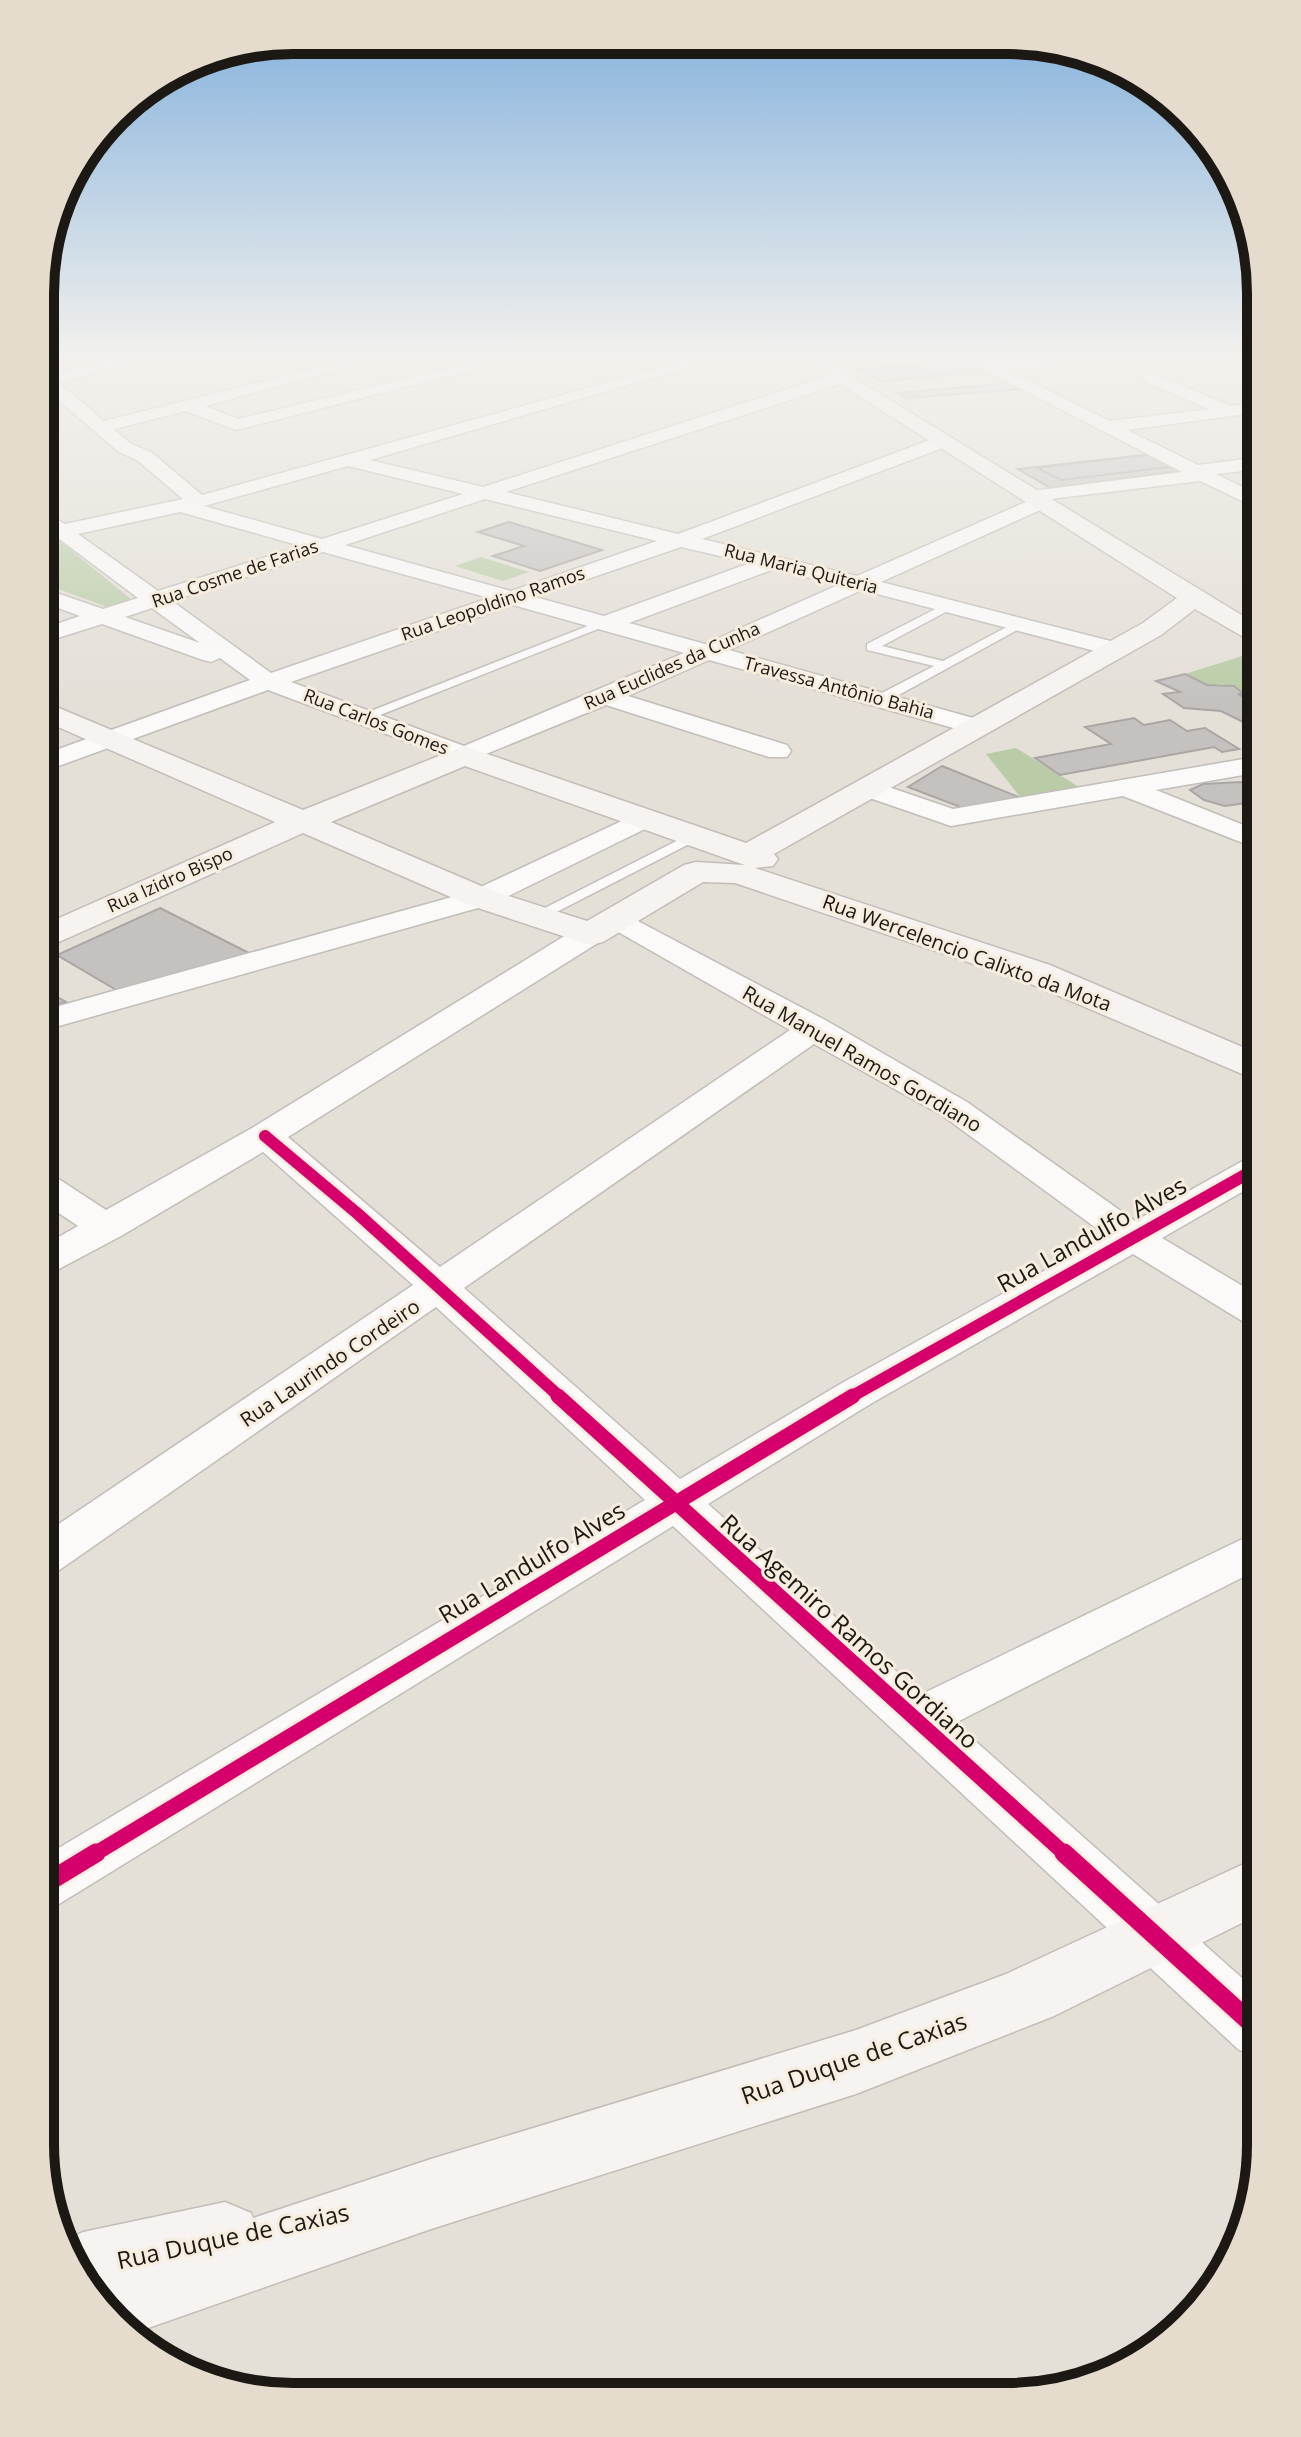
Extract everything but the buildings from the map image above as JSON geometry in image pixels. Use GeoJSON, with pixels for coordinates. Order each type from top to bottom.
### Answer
{"type":"FeatureCollection","features":[{"type":"Feature","properties":{"kind":"street"},"geometry":{"type":"LineString","coordinates":[[162,475],[190,504]]}},
{"type":"Feature","properties":{"kind":"street"},"geometry":{"type":"LineString","coordinates":[[54,533],[190,504],[294,475]]}},
{"type":"Feature","properties":{"kind":"street","name":"Rua Maria Quiteria"},"geometry":{"type":"LineString","coordinates":[[410,475],[1024,623],[1114,649]]}},
{"type":"Feature","properties":{"kind":"street","name":"Rua Cosme de Farias"},"geometry":{"type":"LineString","coordinates":[[54,632],[538,475]]}},
{"type":"Feature","properties":{"kind":"street","name":"Rua Leopoldino Ramos"},"geometry":{"type":"LineString","coordinates":[[54,760],[683,539],[854,475]]}},
{"type":"Feature","properties":{"kind":"street"},"geometry":{"type":"LineString","coordinates":[[997,475],[1247,630]]}},
{"type":"Feature","properties":{"kind":"street","name":"Rua Euclides da Cunha"},"geometry":{"type":"LineString","coordinates":[[298,823],[605,697],[859,583],[1036,499],[1186,475]]}},
{"type":"Feature","properties":{"kind":"street"},"geometry":{"type":"LineString","coordinates":[[1201,475],[1247,497]]}},
{"type":"Feature","properties":{"kind":"street","name":"Travessa Antônio Bahia"},"geometry":{"type":"LineString","coordinates":[[190,504],[975,726]]}},
{"type":"Feature","properties":{"kind":"street","name":"Rua Carlos Gomes"},"geometry":{"type":"LineString","coordinates":[[54,536],[155,601],[268,682],[748,855]]}},
{"type":"Feature","properties":{"kind":"street"},"geometry":{"type":"LineString","coordinates":[[607,623],[774,562]]}},
{"type":"Feature","properties":{"kind":"street","name":"Travessa Antônio Bahia"},"geometry":{"type":"LineString","coordinates":[[748,855],[871,789],[975,726],[1152,629],[1193,599]]}},
{"type":"Feature","properties":{"kind":"street"},"geometry":{"type":"LineString","coordinates":[[54,600],[98,618],[244,666]]}},
{"type":"Feature","properties":{"kind":"street"},"geometry":{"type":"LineString","coordinates":[[1152,629],[1247,618]]}},
{"type":"Feature","properties":{"kind":"street"},"geometry":{"type":"LineString","coordinates":[[605,697],[778,751]]}},
{"type":"Feature","properties":{"kind":"street"},"geometry":{"type":"LineString","coordinates":[[54,715],[298,823],[481,898],[537,916],[604,927]]}},
{"type":"Feature","properties":{"kind":"street"},"geometry":{"type":"LineString","coordinates":[[871,789],[951,818],[1247,767]]}},
{"type":"Feature","properties":{"kind":"street"},"geometry":{"type":"LineString","coordinates":[[1126,788],[1247,836]]}},
{"type":"Feature","properties":{"kind":"street"},"geometry":{"type":"LineString","coordinates":[[54,1017],[481,898],[643,819]]}},
{"type":"Feature","properties":{"kind":"street","name":"Rua Izidro Bispo"},"geometry":{"type":"LineString","coordinates":[[54,933],[298,823]]}},
{"type":"Feature","properties":{"kind":"street","name":"Rua Wercelencio Calixto da Mota"},"geometry":{"type":"LineString","coordinates":[[748,855],[947,922],[1247,1042]]}},
{"type":"Feature","properties":{"kind":"street","name":"Rua Wercelencio Calixto da Mota"},"geometry":{"type":"LineString","coordinates":[[604,927],[686,876],[712,871],[771,883],[947,941],[1079,991],[1247,1064]]}},
{"type":"Feature","properties":{"kind":"street"},"geometry":{"type":"LineString","coordinates":[[54,1256],[265,1136],[604,927]]}},
{"type":"Feature","properties":{"kind":"street","name":"Rua Manuel Ramos Gordiano"},"geometry":{"type":"LineString","coordinates":[[604,927],[815,1028],[955,1109],[1133,1237],[1246,1306]]}},
{"type":"Feature","properties":{"kind":"street","name":"Rua Laurindo Cordeiro"},"geometry":{"type":"LineString","coordinates":[[54,1550],[815,1028]]}},
{"type":"Feature","properties":{"kind":"street","name":"Rua Agemiro Ramos Gordiano"},"geometry":{"type":"LineString","coordinates":[[265,1136],[358,1214],[673,1503],[1246,2019]]}},
{"type":"Feature","properties":{"kind":"street","name":"Rua Landulfo Alves"},"geometry":{"type":"LineString","coordinates":[[54,1879],[857,1393],[1247,1174]]}},
{"type":"Feature","properties":{"kind":"street"},"geometry":{"type":"LineString","coordinates":[[54,1193],[107,1228]]}},
{"type":"Feature","properties":{"kind":"street"},"geometry":{"type":"LineString","coordinates":[[915,1720],[1147,1607],[1246,1555]]}},
{"type":"Feature","properties":{"kind":"street","name":"Rua Duque de Caxias"},"geometry":{"type":"LineString","coordinates":[[113,2302],[431,2194],[856,2062],[1030,1995],[1246,1890]]}},
{"type":"Feature","properties":{"kind":"street","name":"Rua Duque de Caxias"},"geometry":{"type":"LineString","coordinates":[[89,2269],[431,2194]]}},
{"type":"Feature","properties":{"kind":"lane"},"geometry":{"type":"LineString","coordinates":[[945,665],[871,647],[951,605]]}},
{"type":"Feature","properties":{"kind":"lane"},"geometry":{"type":"LineString","coordinates":[[365,716],[607,623]]}},
{"type":"Feature","properties":{"kind":"lane"},"geometry":{"type":"LineString","coordinates":[[881,699],[1024,623]]}},
{"type":"Feature","properties":{"kind":"lane"},"geometry":{"type":"LineString","coordinates":[[537,916],[694,836]]}},
{"type":"Feature","properties":{"kind":"green space"},"geometry":{"type":"Polygon","coordinates":[[[54,539],[132,600],[107,607],[54,587],[54,539]]]}},
{"type":"Feature","properties":{"kind":"green space"},"geometry":{"type":"Polygon","coordinates":[[[481,557],[529,572],[503,581],[455,566],[481,557]]]}},
{"type":"Feature","properties":{"kind":"green space"},"geometry":{"type":"Polygon","coordinates":[[[1247,654],[1247,698],[1238,694],[1243,693],[1223,684],[1207,685],[1185,674],[1247,654]]]}},
{"type":"Feature","properties":{"kind":"green space"},"geometry":{"type":"Polygon","coordinates":[[[1016,748],[1079,787],[1021,798],[986,754],[1016,748]]]}},
{"type":"Feature","properties":{"kind":"cycle path"},"geometry":{"type":"LineString","coordinates":[[265,1136],[358,1214],[1246,2018]]}},
{"type":"Feature","properties":{"kind":"cycle path"},"geometry":{"type":"LineString","coordinates":[[54,1879],[857,1393],[1247,1174]]}}]}
